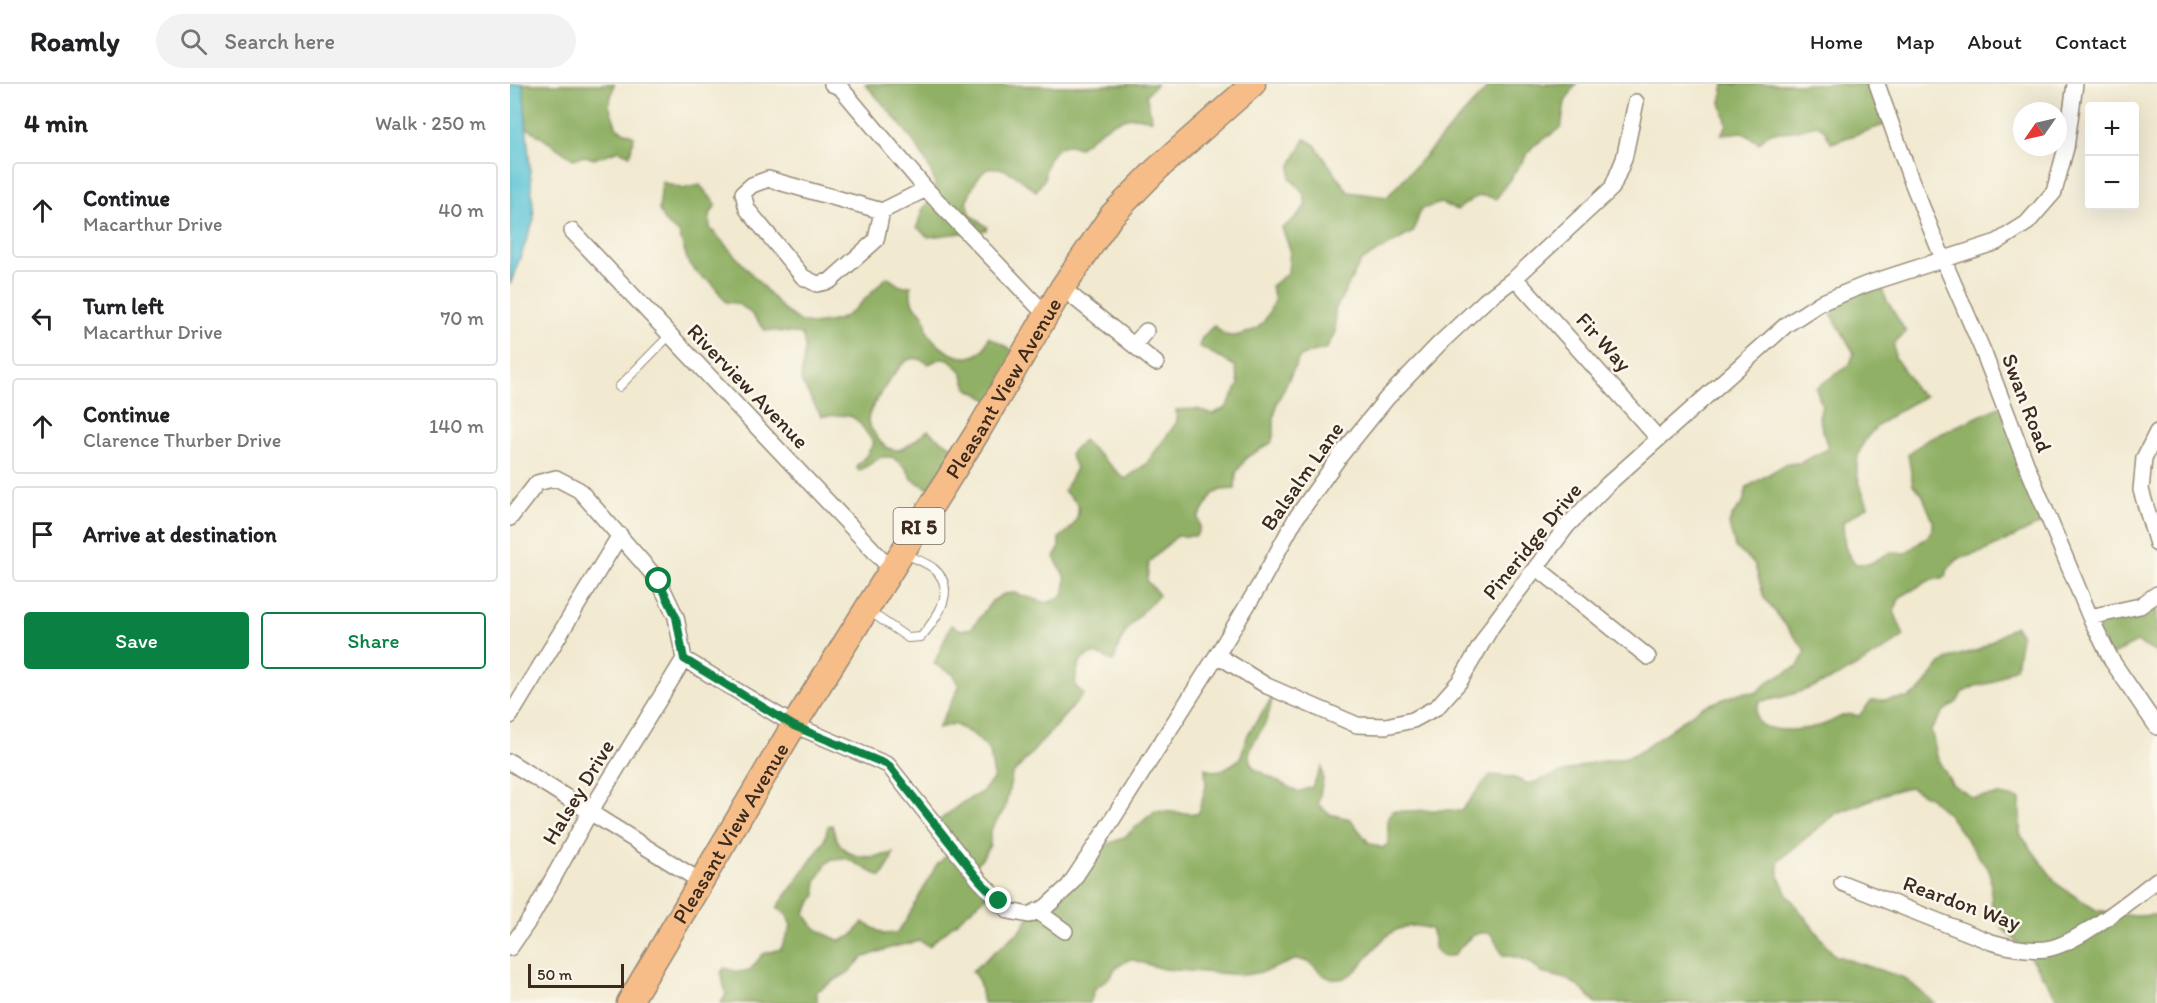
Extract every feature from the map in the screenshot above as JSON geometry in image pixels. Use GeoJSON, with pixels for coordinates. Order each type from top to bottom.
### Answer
{"type":"FeatureCollection","features":[{"type":"Feature","properties":{"kind":"main road","name":"Pleasant View Avenue"},"geometry":{"type":"LineString","coordinates":[[629,1003],[700,881],[1062,288],[1112,215],[1157,169],[1253,84]]}},
{"type":"Feature","properties":{"kind":"street"},"geometry":{"type":"LineString","coordinates":[[832,84],[840,87],[926,189],[1047,316]]}},
{"type":"Feature","properties":{"kind":"street","name":"Swan Road"},"geometry":{"type":"LineString","coordinates":[[1877,84],[1910,177],[2090,617],[2112,661],[2157,727]]}},
{"type":"Feature","properties":{"kind":"street","name":"Pineridge Drive"},"geometry":{"type":"LineString","coordinates":[[1217,655],[1267,686],[1357,725],[1386,726],[1413,720],[1437,707],[1460,681],[1492,626],[1567,526],[1608,484],[1733,375],[1786,325],[1820,303],[1867,284],[1997,242],[2027,223],[2054,192],[2066,148],[2075,84]]}},
{"type":"Feature","properties":{"kind":"street","name":"Balsalm Lane"},"geometry":{"type":"LineString","coordinates":[[1037,911],[1046,907],[1069,886],[1217,655],[1296,518],[1340,456],[1387,398],[1439,344],[1485,301],[1515,278],[1612,188],[1624,159],[1636,102]]}},
{"type":"Feature","properties":{"kind":"street"},"geometry":{"type":"LineString","coordinates":[[882,211],[876,240],[830,281],[817,284],[803,277],[747,208],[743,193],[752,185],[768,179],[882,211],[926,189]]}},
{"type":"Feature","properties":{"kind":"street","name":"Riverview Avenue"},"geometry":{"type":"LineString","coordinates":[[572,231],[669,336],[897,561]]}},
{"type":"Feature","properties":{"kind":"street","name":"Fir Way"},"geometry":{"type":"LineString","coordinates":[[1515,278],[1659,438]]}},
{"type":"Feature","properties":{"kind":"street"},"geometry":{"type":"LineString","coordinates":[[1062,288],[1156,363]]}},
{"type":"Feature","properties":{"kind":"street"},"geometry":{"type":"LineString","coordinates":[[1134,345],[1146,331]]}},
{"type":"Feature","properties":{"kind":"street"},"geometry":{"type":"LineString","coordinates":[[2157,432],[2144,458],[2141,490],[2157,544]]}},
{"type":"Feature","properties":{"kind":"street"},"geometry":{"type":"LineString","coordinates":[[510,518],[537,483],[556,478],[579,490],[659,581],[676,617],[684,659],[794,726],[888,765],[980,881],[1009,911],[1029,915],[1037,911],[1065,931]]}},
{"type":"Feature","properties":{"kind":"street"},"geometry":{"type":"LineString","coordinates":[[510,716],[620,535]]}},
{"type":"Feature","properties":{"kind":"street"},"geometry":{"type":"LineString","coordinates":[[1536,567],[1648,657]]}},
{"type":"Feature","properties":{"kind":"street"},"geometry":{"type":"LineString","coordinates":[[2090,617],[2140,606],[2157,594]]}},
{"type":"Feature","properties":{"kind":"street","name":"Halsey Drive"},"geometry":{"type":"LineString","coordinates":[[510,948],[532,916],[590,812],[684,659]]}},
{"type":"Feature","properties":{"kind":"street"},"geometry":{"type":"LineString","coordinates":[[510,762],[700,881]]}},
{"type":"Feature","properties":{"kind":"street","name":"Reardon Way"},"geometry":{"type":"LineString","coordinates":[[1842,883],[1991,942],[2013,948],[2046,949],[2072,942],[2157,880]]}},
{"type":"Feature","properties":{"kind":"lane"},"geometry":{"type":"LineString","coordinates":[[619,387],[669,336]]}},
{"type":"Feature","properties":{"kind":"lane"},"geometry":{"type":"LineString","coordinates":[[867,610],[908,638],[921,637],[936,619],[946,595],[944,581],[933,569],[897,561]]}},
{"type":"Feature","properties":{"kind":"green space"},"geometry":{"type":"Polygon","coordinates":[[[515,84],[614,84],[609,106],[617,128],[634,136],[630,155],[619,150],[594,159],[585,156],[573,159],[519,122],[515,84]]]}},
{"type":"Feature","properties":{"kind":"green space"},"geometry":{"type":"Polygon","coordinates":[[[865,84],[1070,86],[1156,84],[1146,95],[1152,120],[1126,118],[1104,129],[1078,148],[1071,145],[1059,148],[1050,158],[1045,178],[1036,191],[1003,169],[989,169],[977,179],[966,201],[971,215],[987,227],[986,230],[928,237],[917,227],[922,210],[936,193],[934,179],[909,135],[865,84]]]}},
{"type":"Feature","properties":{"kind":"green space"},"geometry":{"type":"Polygon","coordinates":[[[1491,84],[1576,84],[1565,102],[1561,128],[1533,146],[1496,199],[1479,196],[1457,210],[1441,203],[1421,209],[1413,232],[1361,261],[1335,310],[1335,332],[1327,348],[1299,358],[1277,403],[1271,443],[1247,457],[1236,473],[1235,489],[1221,490],[1213,494],[1198,518],[1200,527],[1196,536],[1177,536],[1149,562],[1147,581],[1159,595],[1126,632],[1114,661],[1096,654],[1085,657],[1079,665],[1076,682],[1076,687],[1084,694],[1012,775],[1005,808],[990,831],[990,845],[983,857],[970,870],[989,894],[929,946],[920,941],[893,947],[862,958],[849,972],[817,991],[817,1003],[721,1003],[726,995],[721,973],[724,968],[739,972],[750,970],[763,954],[781,949],[791,926],[786,913],[777,908],[824,842],[828,826],[832,825],[840,845],[854,855],[872,857],[893,853],[881,877],[846,858],[832,859],[826,864],[816,882],[816,895],[805,912],[810,922],[818,930],[840,941],[852,936],[863,922],[883,934],[896,933],[905,922],[936,866],[952,850],[936,823],[962,803],[982,792],[994,778],[990,751],[974,735],[954,724],[938,728],[959,687],[953,674],[934,664],[951,625],[961,630],[972,628],[992,601],[1004,594],[1014,593],[1047,603],[1063,596],[1066,579],[1054,557],[1059,549],[1059,538],[1071,528],[1078,515],[1078,504],[1064,491],[1076,468],[1070,454],[1083,440],[1125,479],[1146,464],[1177,422],[1176,410],[1197,409],[1212,414],[1226,408],[1239,384],[1235,366],[1199,346],[1202,338],[1214,325],[1220,332],[1229,336],[1238,335],[1258,327],[1269,314],[1275,300],[1271,286],[1288,273],[1290,249],[1282,228],[1297,217],[1305,206],[1303,194],[1290,179],[1291,165],[1305,139],[1315,145],[1348,192],[1387,197],[1491,84]]]}},
{"type":"Feature","properties":{"kind":"green space"},"geometry":{"type":"Polygon","coordinates":[[[1724,84],[1875,84],[1887,124],[1831,143],[1824,129],[1817,125],[1771,133],[1759,143],[1742,132],[1721,134],[1727,125],[1721,102],[1724,84]]]}},
{"type":"Feature","properties":{"kind":"green space"},"geometry":{"type":"Polygon","coordinates":[[[662,182],[683,189],[700,185],[716,204],[709,217],[710,228],[785,311],[801,322],[815,325],[842,318],[859,305],[887,277],[900,286],[911,286],[913,304],[923,314],[928,333],[942,348],[960,356],[969,357],[984,348],[989,337],[1022,355],[994,403],[967,388],[962,372],[949,359],[939,359],[929,364],[916,358],[908,360],[891,378],[878,398],[869,414],[868,422],[876,436],[889,449],[902,449],[928,430],[962,453],[939,494],[913,480],[906,468],[892,457],[881,457],[859,471],[856,466],[874,443],[853,418],[842,415],[821,416],[801,381],[805,347],[802,334],[765,330],[744,307],[726,302],[711,282],[701,277],[688,262],[679,233],[668,225],[659,210],[662,182]]]}},
{"type":"Feature","properties":{"kind":"green space"},"geometry":{"type":"Polygon","coordinates":[[[1879,282],[1886,299],[1906,332],[1894,343],[1895,358],[1915,390],[1925,396],[1890,416],[1870,434],[1862,445],[1857,471],[1868,506],[1843,522],[1845,545],[1852,560],[1856,564],[1869,564],[1891,552],[1906,553],[1928,536],[1933,528],[1933,521],[1922,494],[1913,485],[1908,454],[1927,440],[2001,406],[2046,521],[1985,551],[1958,559],[1948,569],[1945,577],[1928,581],[1900,597],[1894,611],[1904,636],[1854,668],[1817,686],[1760,701],[1756,713],[1758,721],[1775,729],[1810,728],[1845,715],[1859,716],[1871,701],[1908,698],[1920,691],[1940,665],[1949,658],[1978,650],[2015,626],[2021,636],[2016,667],[1991,683],[1975,686],[1962,693],[1957,702],[1944,711],[1931,730],[1938,760],[1952,784],[1973,798],[2001,795],[2020,799],[2020,834],[2058,885],[2096,910],[2134,916],[2157,915],[2157,1003],[2056,1003],[2058,999],[2024,948],[2003,929],[1992,909],[1990,872],[1948,814],[1929,797],[1910,787],[1890,792],[1835,814],[1778,861],[1779,877],[1787,894],[1834,955],[1904,978],[1935,1003],[1596,1003],[1572,982],[1541,973],[1533,964],[1524,960],[1503,955],[1491,934],[1474,935],[1453,956],[1442,956],[1434,948],[1431,929],[1413,926],[1398,929],[1386,937],[1349,976],[1338,979],[1326,977],[1309,963],[1297,959],[1266,971],[1245,975],[1163,969],[1130,959],[1115,968],[1112,975],[1095,989],[1090,1003],[983,1003],[979,981],[972,971],[1022,929],[1027,919],[1096,849],[1123,838],[1155,811],[1198,814],[1206,786],[1205,768],[1211,771],[1223,770],[1240,759],[1248,734],[1273,696],[1266,720],[1250,752],[1249,758],[1255,769],[1298,792],[1312,787],[1322,767],[1323,779],[1318,804],[1329,814],[1350,819],[1369,843],[1382,848],[1388,844],[1388,818],[1392,811],[1461,811],[1490,775],[1512,777],[1529,784],[1591,763],[1626,758],[1641,751],[1700,708],[1742,692],[1756,693],[1769,681],[1798,666],[1806,651],[1764,598],[1755,565],[1735,547],[1729,524],[1732,516],[1743,503],[1747,487],[1786,464],[1800,463],[1828,449],[1819,417],[1822,406],[1816,388],[1850,364],[1854,353],[1832,315],[1828,302],[1879,282]]]}},
{"type":"Feature","properties":{"kind":"green space"},"geometry":{"type":"Polygon","coordinates":[[[2149,601],[2157,611],[2157,653],[2137,642],[2108,657],[2094,617],[2149,601]]]}},
{"type":"Feature","properties":{"kind":"water"},"geometry":{"type":"Polygon","coordinates":[[[510,84],[523,84],[534,219],[510,285],[510,84]]]}},
{"type":"Feature","properties":{"kind":"route"},"geometry":{"type":"LineString","coordinates":[[659,581],[676,617],[684,659],[794,726],[888,765],[980,881],[999,901]]}}]}
